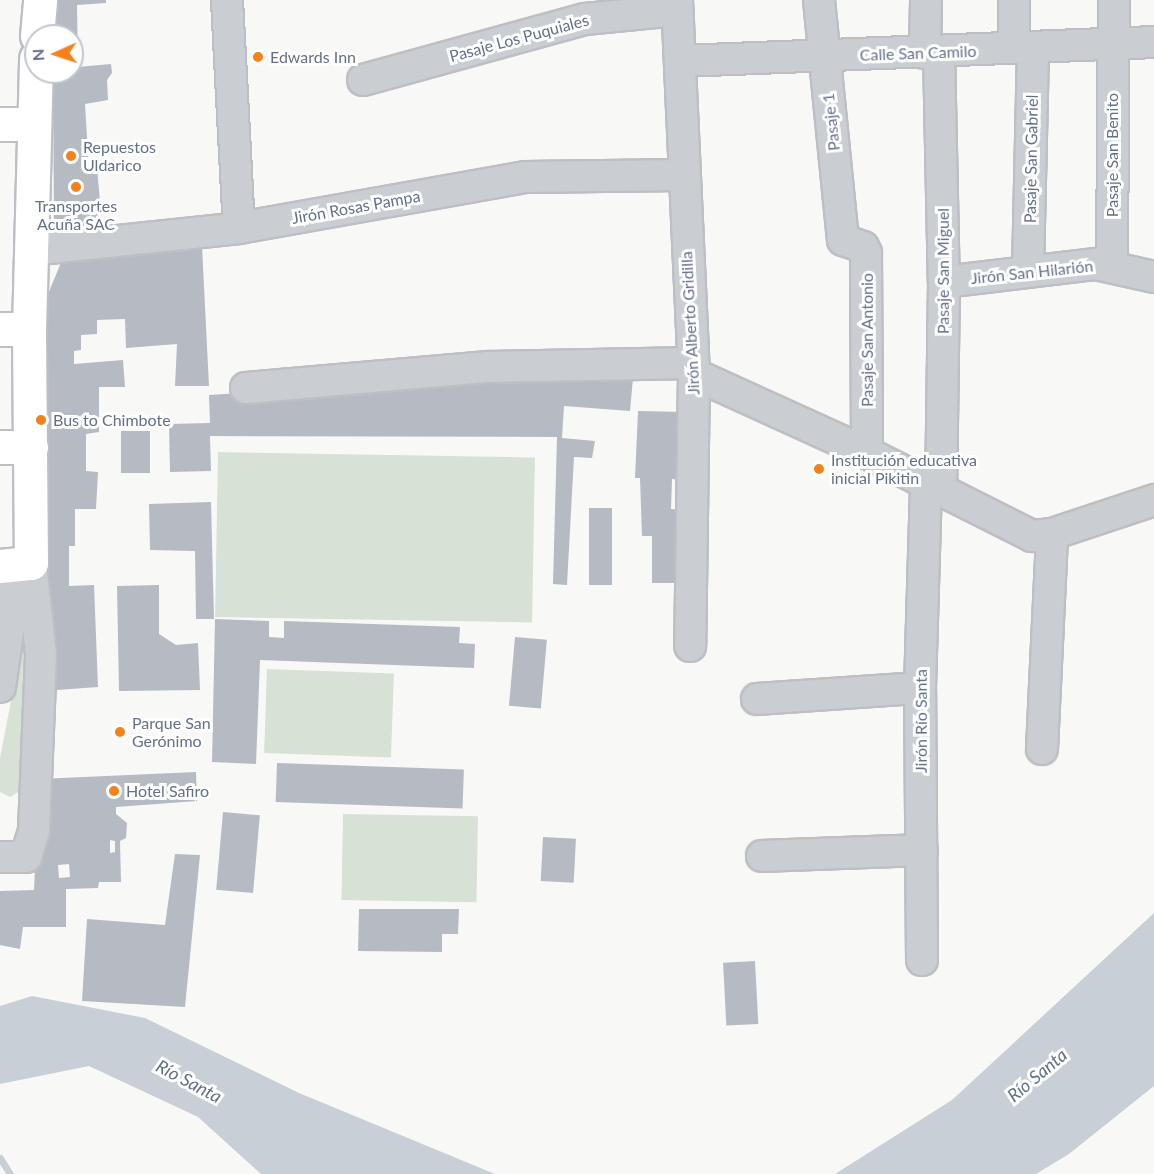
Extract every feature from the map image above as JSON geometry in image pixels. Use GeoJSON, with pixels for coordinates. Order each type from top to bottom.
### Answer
{"type":"FeatureCollection","features":[{"type":"Feature","properties":{"kind":"main road"},"geometry":{"type":"LineString","coordinates":[[38,24],[40,0]]}},
{"type":"Feature","properties":{"kind":"main road"},"geometry":{"type":"LineString","coordinates":[[17,564],[15,329],[31,250],[16,124],[28,84]]}},
{"type":"Feature","properties":{"kind":"street"},"geometry":{"type":"LineString","coordinates":[[227,0],[239,228]]}},
{"type":"Feature","properties":{"kind":"street","name":"Pasaje 1"},"geometry":{"type":"LineString","coordinates":[[819,0],[845,243]]}},
{"type":"Feature","properties":{"kind":"street","name":"Pasaje San Miguel"},"geometry":{"type":"LineString","coordinates":[[926,0],[932,52],[944,282],[934,485]]}},
{"type":"Feature","properties":{"kind":"street","name":"Pasaje San Gabriel"},"geometry":{"type":"LineString","coordinates":[[1014,0],[1023,48],[1028,270]]}},
{"type":"Feature","properties":{"kind":"street","name":"Pasaje San Benito"},"geometry":{"type":"LineString","coordinates":[[1112,265],[1114,0]]}},
{"type":"Feature","properties":{"kind":"street","name":"Jirón Alberto Gridilla"},"geometry":{"type":"LineString","coordinates":[[677,5],[682,61],[682,174],[693,368],[690,646]]}},
{"type":"Feature","properties":{"kind":"street","name":"Pasaje Los Puquiales"},"geometry":{"type":"LineString","coordinates":[[363,80],[585,19],[677,5]]}},
{"type":"Feature","properties":{"kind":"street","name":"Calle San Camilo"},"geometry":{"type":"LineString","coordinates":[[682,61],[1154,42]]}},
{"type":"Feature","properties":{"kind":"street","name":"Jirón Rosas Pampa"},"geometry":{"type":"LineString","coordinates":[[31,250],[239,228],[525,177],[682,174]]}},
{"type":"Feature","properties":{"kind":"street","name":"Pasaje San Antonio"},"geometry":{"type":"LineString","coordinates":[[845,243],[860,246],[866,253],[867,453]]}},
{"type":"Feature","properties":{"kind":"street","name":"Jirón San Hilarión"},"geometry":{"type":"LineString","coordinates":[[944,282],[1028,270],[1112,265],[1154,277]]}},
{"type":"Feature","properties":{"kind":"street"},"geometry":{"type":"LineString","coordinates":[[246,388],[488,366],[693,368],[934,485],[1032,536],[1052,534],[1154,500]]}},
{"type":"Feature","properties":{"kind":"street","name":"Jirón Río Santa"},"geometry":{"type":"LineString","coordinates":[[922,960],[920,688],[934,485]]}},
{"type":"Feature","properties":{"kind":"street"},"geometry":{"type":"LineString","coordinates":[[1042,749],[1052,534]]}},
{"type":"Feature","properties":{"kind":"street"},"geometry":{"type":"LineString","coordinates":[[0,687],[17,564]]}},
{"type":"Feature","properties":{"kind":"street"},"geometry":{"type":"LineString","coordinates":[[0,857],[26,857],[34,830],[41,654],[17,564]]}},
{"type":"Feature","properties":{"kind":"street"},"geometry":{"type":"LineString","coordinates":[[757,699],[920,688]]}},
{"type":"Feature","properties":{"kind":"street"},"geometry":{"type":"LineString","coordinates":[[762,856],[922,850]]}},
{"type":"Feature","properties":{"kind":"shaded area"},"geometry":{"type":"Polygon","coordinates":[[[218,452],[535,458],[532,623],[215,617],[218,452]]]}},
{"type":"Feature","properties":{"kind":"shaded area"},"geometry":{"type":"Polygon","coordinates":[[[28,613],[25,788],[10,797],[0,792],[0,758],[28,613]]]}},
{"type":"Feature","properties":{"kind":"shaded area"},"geometry":{"type":"Polygon","coordinates":[[[267,669],[394,673],[391,757],[264,753],[267,669]]]}},
{"type":"Feature","properties":{"kind":"shaded area"},"geometry":{"type":"Polygon","coordinates":[[[343,814],[478,816],[476,902],[341,900],[343,814]]]}},
{"type":"Feature","properties":{"kind":"water","name":"Río Santa"},"geometry":{"type":"Polygon","coordinates":[[[1154,913],[1154,1086],[1069,1154],[1036,1174],[835,1174],[952,1100],[1154,913]]]}},
{"type":"Feature","properties":{"kind":"water","name":"Río Santa"},"geometry":{"type":"Polygon","coordinates":[[[32,996],[145,1018],[299,1093],[495,1174],[261,1174],[198,1117],[89,1066],[0,1084],[0,1006],[32,996]]]}},
{"type":"Feature","properties":{"kind":"building"},"geometry":{"type":"Polygon","coordinates":[[[52,0],[106,0],[106,3],[77,5],[77,24],[53,24],[52,0]]]}},
{"type":"Feature","properties":{"kind":"building"},"geometry":{"type":"Polygon","coordinates":[[[111,64],[112,73],[107,80],[108,100],[85,104],[89,169],[97,168],[103,234],[54,236],[53,84],[84,84],[84,66],[111,64]]]}},
{"type":"Feature","properties":{"kind":"building"},"geometry":{"type":"Polygon","coordinates":[[[202,246],[209,386],[175,386],[177,344],[126,348],[125,319],[97,320],[97,334],[81,335],[81,350],[74,351],[74,364],[123,360],[125,387],[99,387],[99,432],[86,434],[86,471],[98,472],[96,509],[75,509],[75,546],[69,546],[69,586],[94,585],[98,687],[44,691],[46,299],[62,260],[202,246]]]}},
{"type":"Feature","properties":{"kind":"building"},"geometry":{"type":"Polygon","coordinates":[[[634,367],[630,411],[564,406],[562,438],[595,441],[592,458],[574,457],[567,585],[553,584],[557,437],[210,436],[211,471],[170,472],[169,424],[210,423],[209,395],[634,367]]]}},
{"type":"Feature","properties":{"kind":"building"},"geometry":{"type":"Polygon","coordinates":[[[638,411],[686,412],[683,480],[672,479],[671,509],[685,510],[683,583],[652,583],[652,536],[642,536],[640,478],[635,478],[638,411]]]}},
{"type":"Feature","properties":{"kind":"building"},"geometry":{"type":"Polygon","coordinates":[[[121,431],[150,431],[150,473],[121,473],[121,431]]]}},
{"type":"Feature","properties":{"kind":"building"},"geometry":{"type":"Polygon","coordinates":[[[211,502],[214,619],[196,619],[195,551],[150,550],[149,504],[211,502]]]}},
{"type":"Feature","properties":{"kind":"building"},"geometry":{"type":"Polygon","coordinates":[[[589,508],[612,508],[612,585],[589,585],[589,508]]]}},
{"type":"Feature","properties":{"kind":"building"},"geometry":{"type":"Polygon","coordinates":[[[159,585],[159,634],[176,645],[198,643],[200,690],[119,691],[117,586],[159,585]]]}},
{"type":"Feature","properties":{"kind":"building"},"geometry":{"type":"Polygon","coordinates":[[[215,619],[269,621],[269,637],[284,638],[284,621],[460,627],[459,643],[475,644],[474,668],[260,660],[256,764],[212,762],[215,619]]]}},
{"type":"Feature","properties":{"kind":"building"},"geometry":{"type":"Polygon","coordinates":[[[515,637],[547,640],[541,709],[509,706],[515,637]]]}},
{"type":"Feature","properties":{"kind":"building"},"geometry":{"type":"Polygon","coordinates":[[[277,763],[464,770],[463,809],[276,802],[277,763]]]}},
{"type":"Feature","properties":{"kind":"building"},"geometry":{"type":"Polygon","coordinates":[[[196,772],[197,801],[116,807],[116,814],[127,823],[126,838],[120,841],[121,882],[99,882],[98,888],[66,889],[66,927],[23,927],[20,949],[0,945],[0,891],[34,890],[39,779],[196,772]],[[110,840],[110,853],[115,852],[115,841],[110,840]],[[69,864],[58,865],[59,878],[70,877],[69,864]]]}},
{"type":"Feature","properties":{"kind":"building"},"geometry":{"type":"Polygon","coordinates":[[[223,812],[260,815],[253,893],[216,890],[223,812]]]}},
{"type":"Feature","properties":{"kind":"building"},"geometry":{"type":"Polygon","coordinates":[[[543,837],[576,839],[574,883],[541,881],[543,837]]]}},
{"type":"Feature","properties":{"kind":"building"},"geometry":{"type":"Polygon","coordinates":[[[175,854],[200,855],[185,1007],[82,1001],[87,919],[165,925],[175,854]]]}},
{"type":"Feature","properties":{"kind":"building"},"geometry":{"type":"Polygon","coordinates":[[[359,909],[459,909],[458,934],[442,934],[442,952],[358,951],[359,909]]]}},
{"type":"Feature","properties":{"kind":"building"},"geometry":{"type":"Polygon","coordinates":[[[755,961],[758,1024],[726,1026],[723,963],[755,961]]]}},
{"type":"Feature","properties":{"kind":"waterway"},"geometry":{"type":"LineString","coordinates":[[0,1158],[10,1174]]}},
{"type":"Feature","properties":{"kind":"place","name":"Edwards Inn"},"geometry":{"type":"Point","coordinates":[258,57]}},
{"type":"Feature","properties":{"kind":"place","name":"Repuestos Uldarico"},"geometry":{"type":"Point","coordinates":[71,156]}},
{"type":"Feature","properties":{"kind":"place","name":"Transportes Acuña SAC"},"geometry":{"type":"Point","coordinates":[76,187]}},
{"type":"Feature","properties":{"kind":"place","name":"Bus to Chimbote"},"geometry":{"type":"Point","coordinates":[41,420]}},
{"type":"Feature","properties":{"kind":"place","name":"Institución educativa inicial Pikitin"},"geometry":{"type":"Point","coordinates":[819,469]}},
{"type":"Feature","properties":{"kind":"place","name":"Parque San Gerónimo"},"geometry":{"type":"Point","coordinates":[120,732]}},
{"type":"Feature","properties":{"kind":"place","name":"Hotel Safiro"},"geometry":{"type":"Point","coordinates":[114,791]}}]}
